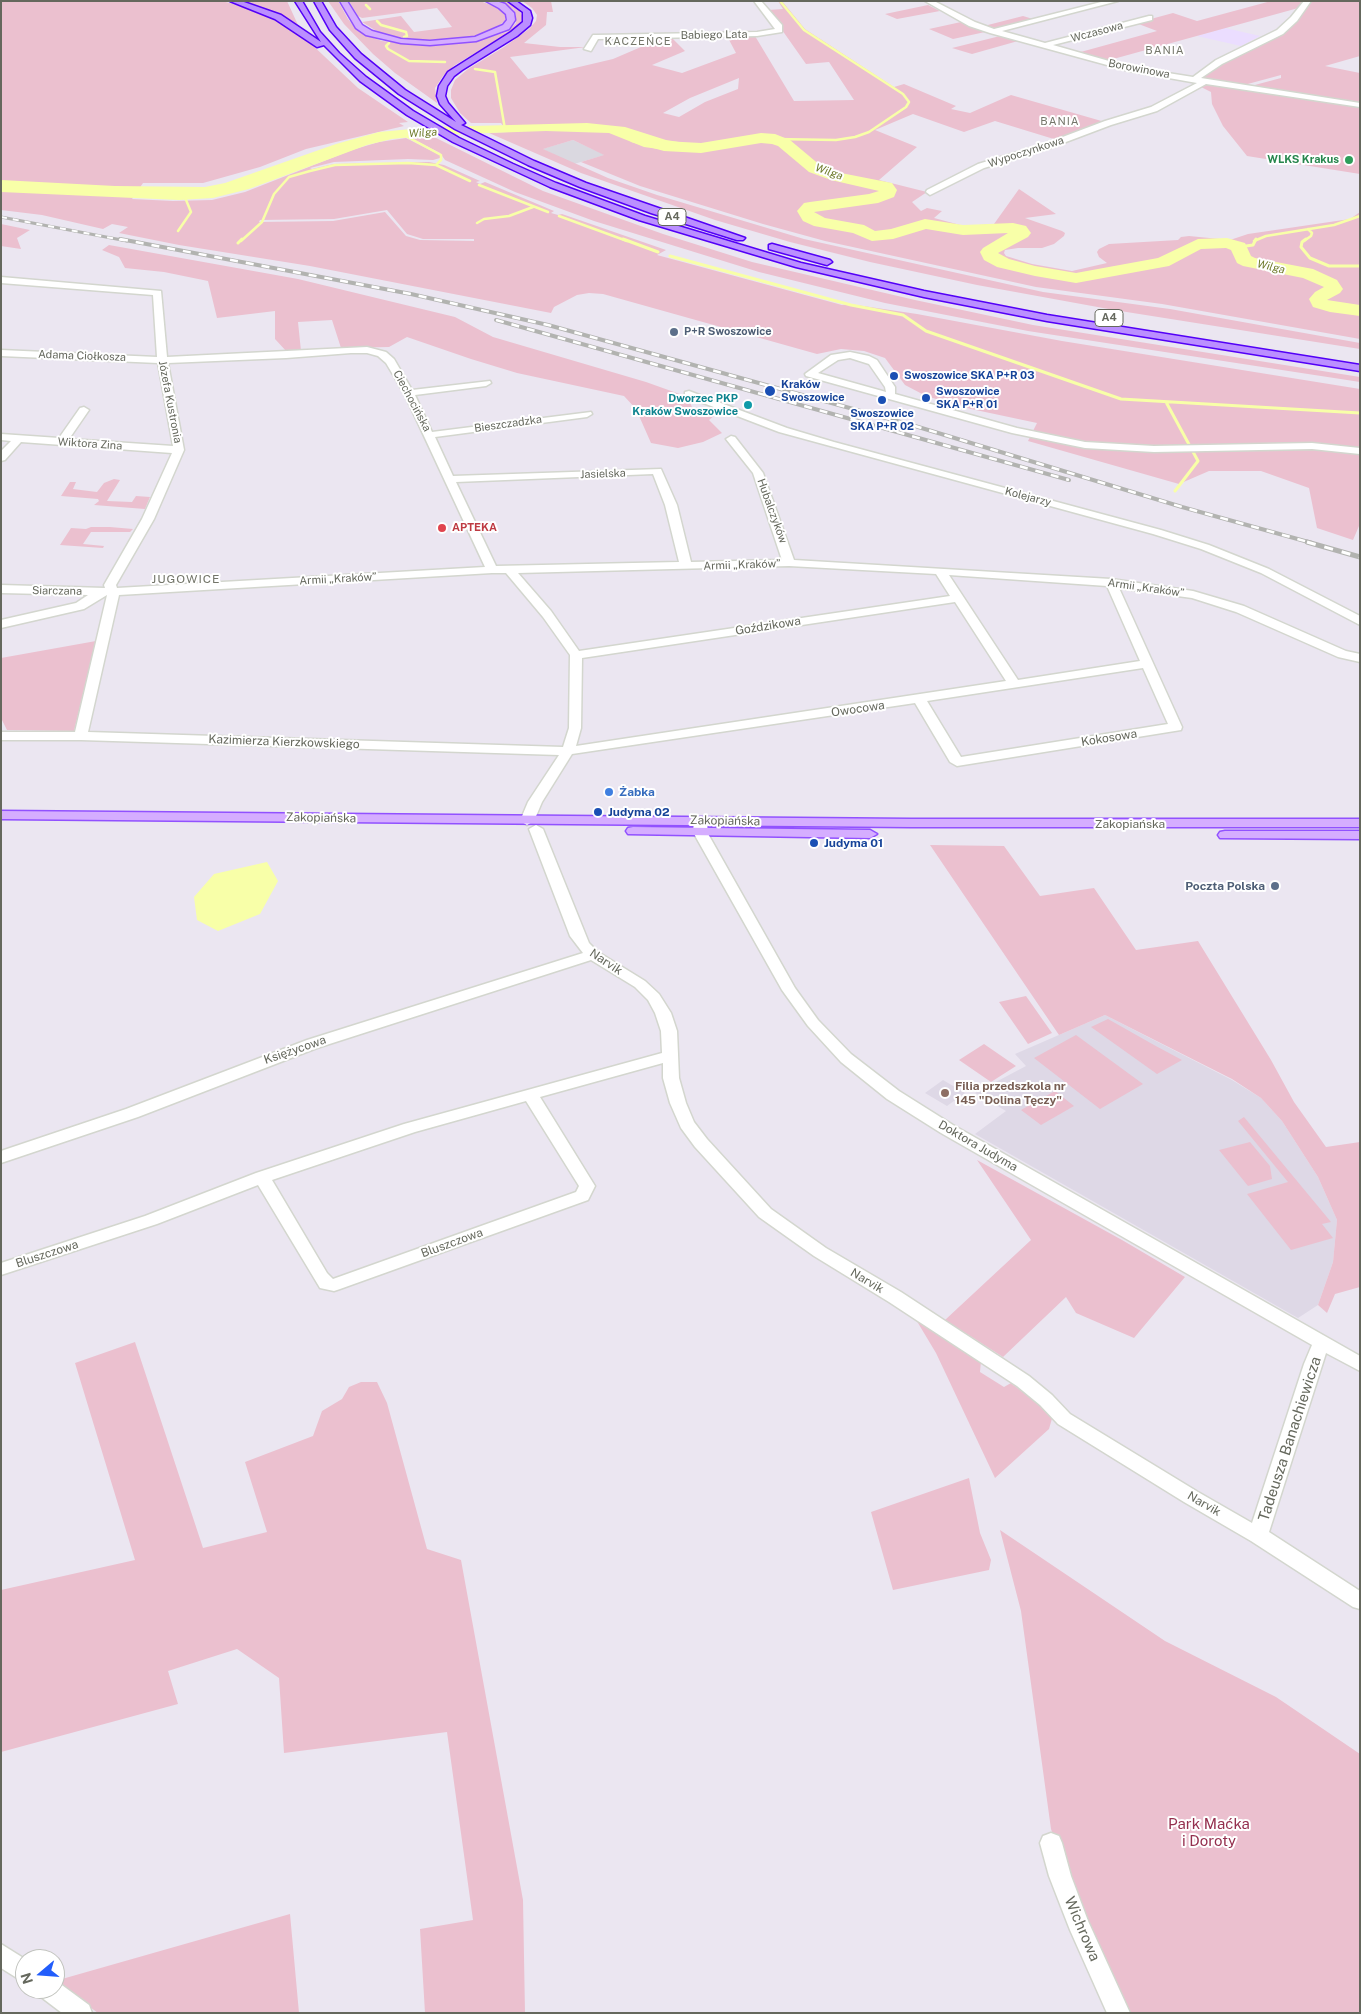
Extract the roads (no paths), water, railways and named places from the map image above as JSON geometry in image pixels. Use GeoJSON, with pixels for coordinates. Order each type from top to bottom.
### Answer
{"type":"FeatureCollection","features":[{"type":"Feature","properties":{"kind":"highway"},"geometry":{"type":"LineString","coordinates":[[233,1],[278,17],[336,55]]}},
{"type":"Feature","properties":{"kind":"highway","name":"A4"},"geometry":{"type":"LineString","coordinates":[[298,1],[317,33],[336,55],[374,88],[424,122],[456,140],[535,177],[611,207],[690,234],[799,265],[924,294],[1047,318],[1360,368]]}},
{"type":"Feature","properties":{"kind":"highway","name":"A4"},"geometry":{"type":"LineString","coordinates":[[317,1],[333,28],[358,56],[390,83],[446,120],[480,139],[556,174],[654,211],[742,239],[836,264],[950,290],[1043,307],[1360,358]]}},
{"type":"Feature","properties":{"kind":"highway"},"geometry":{"type":"LineString","coordinates":[[480,139],[457,120],[442,100],[443,86],[451,74],[459,68],[514,34],[527,23],[526,10],[511,1]]}},
{"type":"Feature","properties":{"kind":"main road"},"geometry":{"type":"LineString","coordinates":[[343,1],[354,20],[369,33],[401,41],[435,43],[476,39],[493,34],[506,27],[511,20],[510,13],[502,6],[489,1]]}},
{"type":"Feature","properties":{"kind":"main road","name":"Zakopiańska"},"geometry":{"type":"LineString","coordinates":[[1,815],[531,825],[1360,835]]}},
{"type":"Feature","properties":{"kind":"main road","name":"Zakopiańska"},"geometry":{"type":"LineString","coordinates":[[700,827],[1360,823]]}},
{"type":"Feature","properties":{"kind":"main road","name":"Zakopiańska"},"geometry":{"type":"LineString","coordinates":[[1,825],[531,825]]}},
{"type":"Feature","properties":{"kind":"street","name":"Babiego Lata"},"geometry":{"type":"LineString","coordinates":[[588,49],[596,37],[757,34],[779,30],[778,26],[757,1]]}},
{"type":"Feature","properties":{"kind":"street","name":"Borowinowa"},"geometry":{"type":"LineString","coordinates":[[928,1],[972,24],[1128,69],[1318,100],[1360,104]]}},
{"type":"Feature","properties":{"kind":"street"},"geometry":{"type":"LineString","coordinates":[[993,31],[1115,1]]}},
{"type":"Feature","properties":{"kind":"street"},"geometry":{"type":"LineString","coordinates":[[1195,79],[1219,62],[1280,32],[1307,5],[1308,1]]}},
{"type":"Feature","properties":{"kind":"street","name":"Wczasowa"},"geometry":{"type":"LineString","coordinates":[[1044,46],[1149,18]]}},
{"type":"Feature","properties":{"kind":"street","name":"Wypoczynkowa"},"geometry":{"type":"LineString","coordinates":[[930,192],[981,166],[1040,149],[1154,109],[1206,81]]}},
{"type":"Feature","properties":{"kind":"street","name":"Józefa Kustronia"},"geometry":{"type":"LineString","coordinates":[[1,280],[158,293],[162,360],[180,450],[148,519],[106,592],[113,595],[81,736]]}},
{"type":"Feature","properties":{"kind":"street","name":"Ciechocińska"},"geometry":{"type":"LineString","coordinates":[[162,360],[367,350],[387,357],[409,393],[430,435],[492,570]]}},
{"type":"Feature","properties":{"kind":"street","name":"Adama Ciołkosza"},"geometry":{"type":"LineString","coordinates":[[1,353],[162,360]]}},
{"type":"Feature","properties":{"kind":"street"},"geometry":{"type":"LineString","coordinates":[[889,396],[891,392],[890,387],[873,362],[865,358],[850,355],[835,357],[810,374],[889,396],[1016,431],[1070,442],[1119,448],[1292,446],[1360,451]]}},
{"type":"Feature","properties":{"kind":"street"},"geometry":{"type":"LineString","coordinates":[[409,393],[486,383]]}},
{"type":"Feature","properties":{"kind":"street","name":"Kolejarzy"},"geometry":{"type":"LineString","coordinates":[[689,394],[783,430],[830,444],[1198,544],[1257,568],[1360,621]]}},
{"type":"Feature","properties":{"kind":"street"},"geometry":{"type":"LineString","coordinates":[[61,442],[84,410]]}},
{"type":"Feature","properties":{"kind":"street","name":"Bieszczadzka"},"geometry":{"type":"LineString","coordinates":[[430,435],[587,414]]}},
{"type":"Feature","properties":{"kind":"street","name":"Wiktora Zina"},"geometry":{"type":"LineString","coordinates":[[1,438],[180,450]]}},
{"type":"Feature","properties":{"kind":"street","name":"Hubalczyków"},"geometry":{"type":"LineString","coordinates":[[731,438],[758,473],[789,563]]}},
{"type":"Feature","properties":{"kind":"street"},"geometry":{"type":"LineString","coordinates":[[1,458],[18,439]]}},
{"type":"Feature","properties":{"kind":"street","name":"Jasielska"},"geometry":{"type":"LineString","coordinates":[[450,480],[657,472],[671,505],[686,566]]}},
{"type":"Feature","properties":{"kind":"street","name":"Armii „Kraków”"},"geometry":{"type":"LineString","coordinates":[[106,592],[492,570],[789,563],[1111,583],[1193,595],[1240,609],[1342,654],[1360,658]]}},
{"type":"Feature","properties":{"kind":"street"},"geometry":{"type":"LineString","coordinates":[[510,571],[547,614],[576,655],[575,728],[568,751],[535,802],[531,825]]}},
{"type":"Feature","properties":{"kind":"street"},"geometry":{"type":"LineString","coordinates":[[940,571],[1015,685]]}},
{"type":"Feature","properties":{"kind":"street","name":"Kokosowa"},"geometry":{"type":"LineString","coordinates":[[920,700],[957,762],[1176,727],[1111,583]]}},
{"type":"Feature","properties":{"kind":"street","name":"Siarczana"},"geometry":{"type":"LineString","coordinates":[[1,588],[106,592]]}},
{"type":"Feature","properties":{"kind":"street"},"geometry":{"type":"LineString","coordinates":[[1,624],[80,606],[106,592]]}},
{"type":"Feature","properties":{"kind":"street","name":"Goździkowa"},"geometry":{"type":"LineString","coordinates":[[576,655],[959,598]]}},
{"type":"Feature","properties":{"kind":"street","name":"Owocowa"},"geometry":{"type":"LineString","coordinates":[[568,751],[920,700],[1148,664]]}},
{"type":"Feature","properties":{"kind":"street","name":"Kazimierza Kierzkowskiego"},"geometry":{"type":"LineString","coordinates":[[1,736],[81,736],[568,751]]}},
{"type":"Feature","properties":{"kind":"street","name":"Narvik"},"geometry":{"type":"LineString","coordinates":[[531,825],[577,936],[583,946],[593,955],[640,984],[654,997],[663,1013],[669,1030],[669,1056],[678,1103],[688,1124],[701,1143],[765,1213],[820,1252],[895,1297],[1023,1381],[1046,1400],[1064,1419],[1258,1536],[1360,1601]]}},
{"type":"Feature","properties":{"kind":"street","name":"Doktora Judyma"},"geometry":{"type":"LineString","coordinates":[[700,827],[789,990],[813,1023],[846,1058],[892,1095],[947,1129],[1360,1364]]}},
{"type":"Feature","properties":{"kind":"street","name":"Księżycowa"},"geometry":{"type":"LineString","coordinates":[[1,1157],[132,1113],[312,1044],[593,955]]}},
{"type":"Feature","properties":{"kind":"street","name":"Bluszczowa"},"geometry":{"type":"LineString","coordinates":[[1,1269],[151,1220],[262,1177],[410,1128],[669,1056]]}},
{"type":"Feature","properties":{"kind":"street","name":"Bluszczowa"},"geometry":{"type":"LineString","coordinates":[[262,1177],[321,1277],[326,1284],[334,1285],[582,1196],[587,1186],[530,1094]]}},
{"type":"Feature","properties":{"kind":"street","name":"Tadeusza Banachiewicza"},"geometry":{"type":"LineString","coordinates":[[1258,1536],[1313,1364],[1322,1343]]}},
{"type":"Feature","properties":{"kind":"street","name":"Wichrowa"},"geometry":{"type":"LineString","coordinates":[[1051,1843],[1060,1876],[1078,1923],[1119,2013]]}},
{"type":"Feature","properties":{"kind":"street"},"geometry":{"type":"LineString","coordinates":[[1,1955],[15,1965]]}},
{"type":"Feature","properties":{"kind":"street"},"geometry":{"type":"LineString","coordinates":[[62,1999],[81,2013]]}},
{"type":"Feature","properties":{"kind":"water"},"geometry":{"type":"Polygon","coordinates":[[[587,123],[625,127],[666,140],[679,142],[673,151],[644,147],[609,133],[546,131],[433,135],[392,139],[367,145],[249,189],[213,198],[179,200],[1,192],[1,180],[115,186],[205,187],[225,183],[336,144],[379,132],[434,127],[587,123]]]}},
{"type":"Feature","properties":{"kind":"water"},"geometry":{"type":"Polygon","coordinates":[[[267,862],[278,881],[260,914],[218,931],[197,920],[194,897],[214,874],[267,862]]]}},
{"type":"Feature","properties":{"kind":"waterway"},"geometry":{"type":"LineString","coordinates":[[775,139],[836,140],[855,137],[869,132],[906,107],[909,102],[903,94],[804,30],[780,1]]}},
{"type":"Feature","properties":{"kind":"waterway"},"geometry":{"type":"LineString","coordinates":[[366,5],[370,9]]}},
{"type":"Feature","properties":{"kind":"waterway"},"geometry":{"type":"LineString","coordinates":[[377,21],[381,25],[406,32],[407,36],[404,37]]}},
{"type":"Feature","properties":{"kind":"waterway"},"geometry":{"type":"LineString","coordinates":[[389,43],[386,46],[388,49],[409,61],[445,62]]}},
{"type":"Feature","properties":{"kind":"waterway"},"geometry":{"type":"LineString","coordinates":[[475,69],[495,72],[505,129]]}},
{"type":"Feature","properties":{"kind":"waterway"},"geometry":{"type":"LineString","coordinates":[[404,135],[441,155],[441,160],[436,165]]}},
{"type":"Feature","properties":{"kind":"waterway","name":"Wilga"},"geometry":{"type":"LineString","coordinates":[[637,139],[664,146],[701,148],[761,138],[775,139],[784,143],[815,169],[837,177],[886,187],[889,190],[888,193],[872,199],[810,207],[805,211],[809,217],[820,222],[858,229],[872,236],[893,234],[925,224],[963,230],[1013,228],[1020,230],[1022,233],[992,249],[989,252],[990,256],[1003,263],[1076,278],[1163,262],[1198,244],[1227,243],[1239,247],[1243,259],[1249,262],[1307,273],[1331,284],[1334,289],[1321,296],[1318,299],[1319,303],[1330,307],[1360,311]]}},
{"type":"Feature","properties":{"kind":"waterway"},"geometry":{"type":"LineString","coordinates":[[241,241],[262,222],[274,194],[289,177],[335,165],[408,163],[436,165]]}},
{"type":"Feature","properties":{"kind":"waterway"},"geometry":{"type":"LineString","coordinates":[[436,165],[470,181]]}},
{"type":"Feature","properties":{"kind":"waterway"},"geometry":{"type":"LineString","coordinates":[[479,185],[548,212]]}},
{"type":"Feature","properties":{"kind":"waterway"},"geometry":{"type":"LineString","coordinates":[[178,231],[191,212],[184,195]]}},
{"type":"Feature","properties":{"kind":"waterway"},"geometry":{"type":"LineString","coordinates":[[477,223],[484,219],[509,216],[533,207]]}},
{"type":"Feature","properties":{"kind":"waterway"},"geometry":{"type":"LineString","coordinates":[[559,216],[627,241]]}},
{"type":"Feature","properties":{"kind":"waterway"},"geometry":{"type":"LineString","coordinates":[[1308,229],[1334,225],[1360,216]]}},
{"type":"Feature","properties":{"kind":"waterway"},"geometry":{"type":"LineString","coordinates":[[1255,240],[1266,236],[1308,229]]}},
{"type":"Feature","properties":{"kind":"waterway"},"geometry":{"type":"LineString","coordinates":[[1304,241],[1311,236],[1312,233],[1308,229]]}},
{"type":"Feature","properties":{"kind":"waterway"},"geometry":{"type":"LineString","coordinates":[[238,243],[242,239]]}},
{"type":"Feature","properties":{"kind":"waterway"},"geometry":{"type":"LineString","coordinates":[[623,239],[658,252]]}},
{"type":"Feature","properties":{"kind":"waterway"},"geometry":{"type":"LineString","coordinates":[[1306,239],[1302,242],[1301,247],[1310,258],[1329,266],[1360,266]]}},
{"type":"Feature","properties":{"kind":"waterway"},"geometry":{"type":"LineString","coordinates":[[1239,247],[1253,245],[1255,240]]}},
{"type":"Feature","properties":{"kind":"waterway"},"geometry":{"type":"LineString","coordinates":[[670,256],[851,305],[903,315],[926,331],[1121,399],[1360,413]]}},
{"type":"Feature","properties":{"kind":"waterway"},"geometry":{"type":"LineString","coordinates":[[1166,402],[1198,461],[1175,491]]}},
{"type":"Feature","properties":{"kind":"railway"},"geometry":{"type":"LineString","coordinates":[[1,217],[127,241]]}},
{"type":"Feature","properties":{"kind":"railway"},"geometry":{"type":"LineString","coordinates":[[120,239],[411,294],[548,325],[915,426],[1182,507],[1312,543]]}},
{"type":"Feature","properties":{"kind":"railway"},"geometry":{"type":"LineString","coordinates":[[496,320],[1069,480]]}},
{"type":"Feature","properties":{"kind":"railway"},"geometry":{"type":"LineString","coordinates":[[1307,542],[1360,557]]}},
{"type":"Feature","properties":{"kind":"place","name":"WLKS Krakus"},"geometry":{"type":"Point","coordinates":[1349,160]}},
{"type":"Feature","properties":{"kind":"place","name":"P+R Swoszowice"},"geometry":{"type":"Point","coordinates":[674,332]}},
{"type":"Feature","properties":{"kind":"place","name":"Swoszowice SKA P+R 03"},"geometry":{"type":"Point","coordinates":[894,376]}},
{"type":"Feature","properties":{"kind":"place","name":"Kraków Swoszowice"},"geometry":{"type":"Point","coordinates":[770,391]}},
{"type":"Feature","properties":{"kind":"place","name":"Swoszowice SKA P+R 01"},"geometry":{"type":"Point","coordinates":[926,398]}},
{"type":"Feature","properties":{"kind":"place","name":"Swoszowice SKA P+R 02"},"geometry":{"type":"Point","coordinates":[882,400]}},
{"type":"Feature","properties":{"kind":"place","name":"Dworzec PKP Kraków Swoszowice"},"geometry":{"type":"Point","coordinates":[748,405]}},
{"type":"Feature","properties":{"kind":"place","name":"APTEKA"},"geometry":{"type":"Point","coordinates":[442,528]}},
{"type":"Feature","properties":{"kind":"place","name":"Żabka"},"geometry":{"type":"Point","coordinates":[609,792]}},
{"type":"Feature","properties":{"kind":"place","name":"Judyma 02"},"geometry":{"type":"Point","coordinates":[598,812]}},
{"type":"Feature","properties":{"kind":"place","name":"Judyma 01"},"geometry":{"type":"Point","coordinates":[814,843]}},
{"type":"Feature","properties":{"kind":"place","name":"Poczta Polska"},"geometry":{"type":"Point","coordinates":[1275,886]}},
{"type":"Feature","properties":{"kind":"place","name":"Filia przedszkola nr 145 \"Dolina Tęczy\""},"geometry":{"type":"Point","coordinates":[945,1093]}},
{"type":"Feature","properties":{"kind":"district","name":"KACZEŃCE"},"geometry":{"type":"Point","coordinates":[638,42]}},
{"type":"Feature","properties":{"kind":"district","name":"BANIA"},"geometry":{"type":"Point","coordinates":[1165,51]}},
{"type":"Feature","properties":{"kind":"district","name":"BANIA"},"geometry":{"type":"Point","coordinates":[1060,122]}},
{"type":"Feature","properties":{"kind":"district","name":"JUGOWICE"},"geometry":{"type":"Point","coordinates":[186,579]}},
{"type":"Feature","properties":{"kind":"park label","name":"Park Maćka i Doroty"},"geometry":{"type":"Point","coordinates":[1209,1832]}}]}
